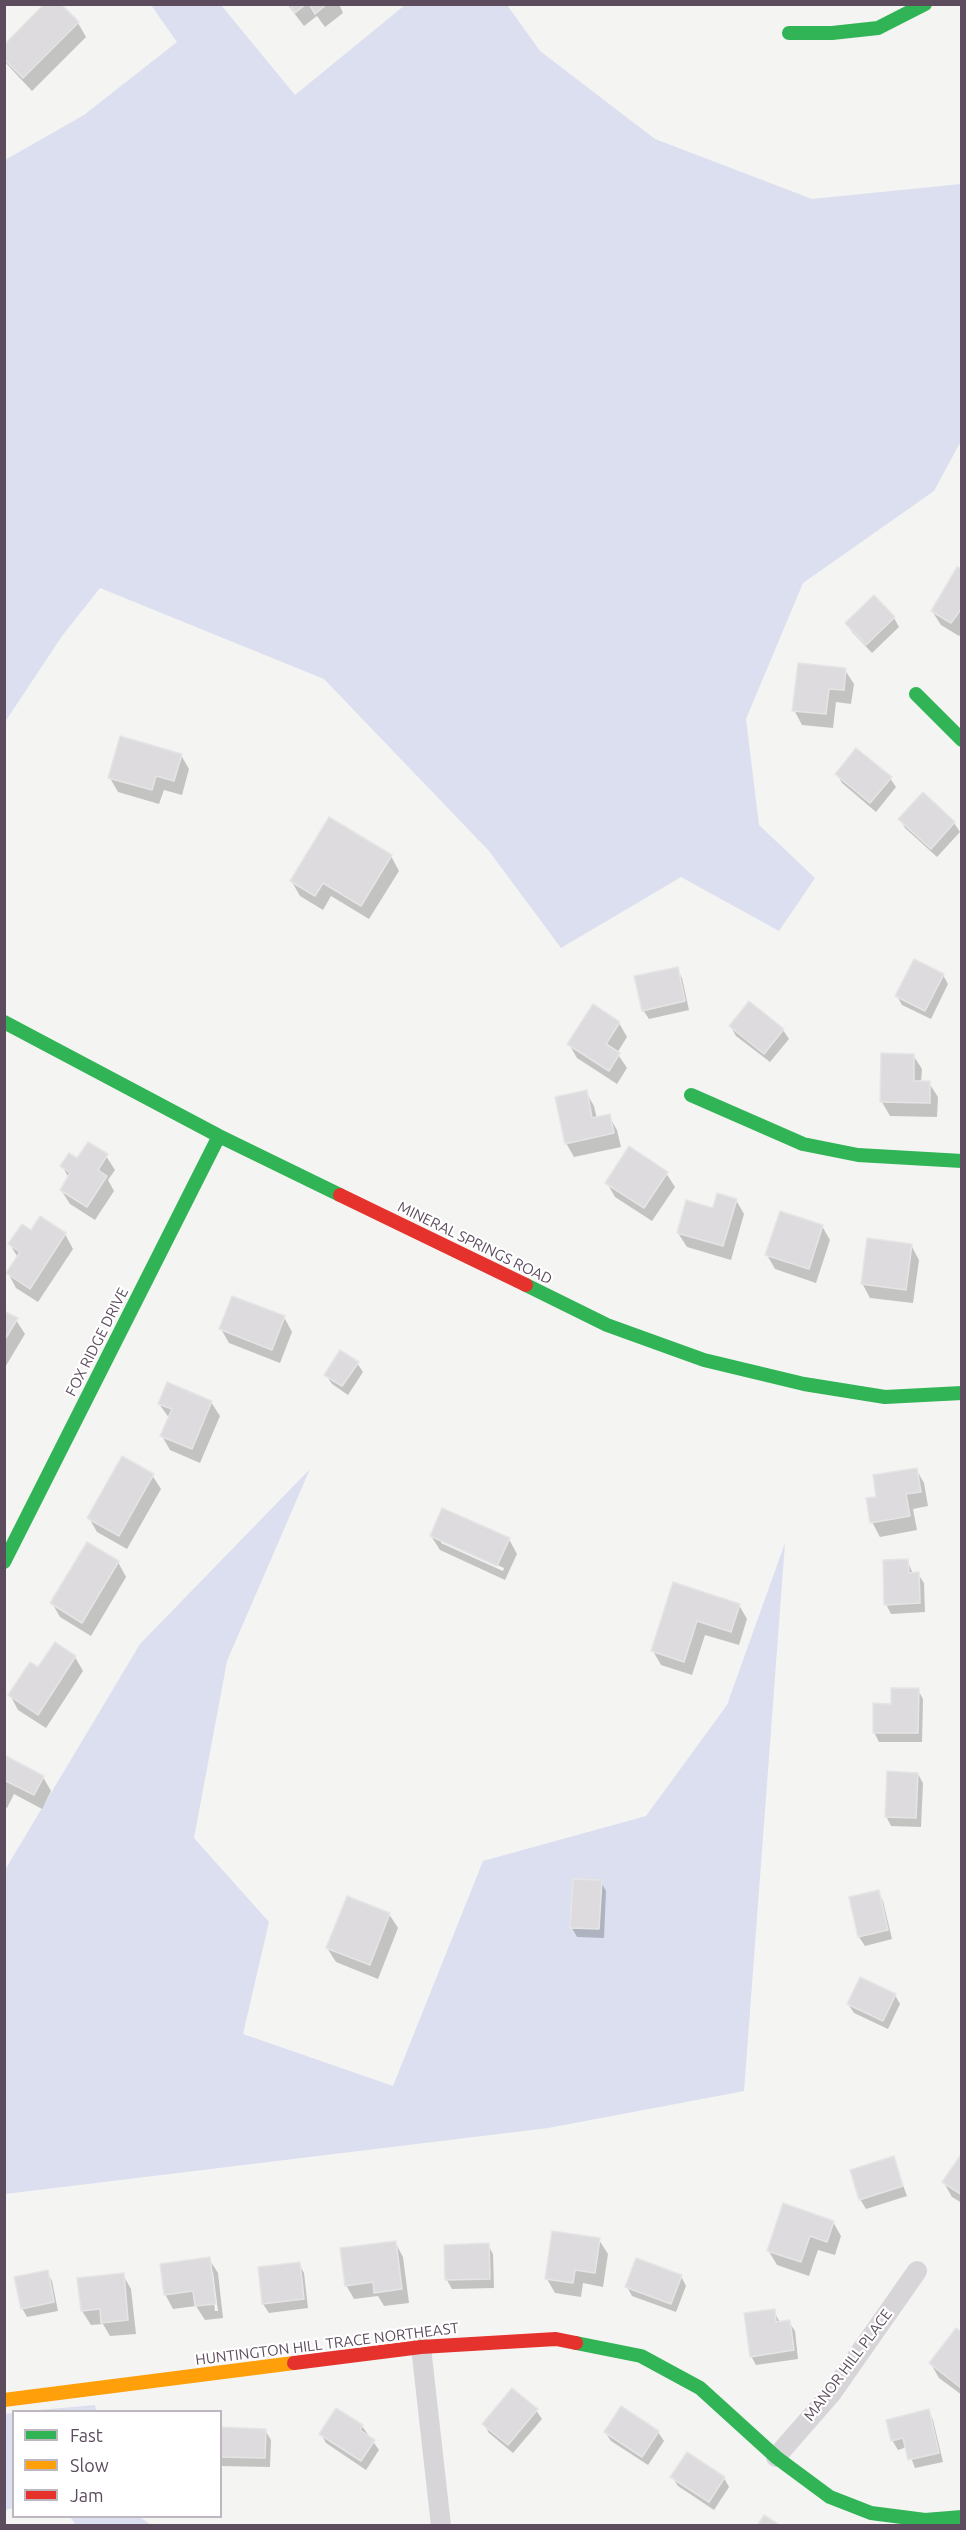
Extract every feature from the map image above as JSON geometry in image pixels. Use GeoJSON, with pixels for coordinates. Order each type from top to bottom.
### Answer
{"type":"FeatureCollection","features":[{"type":"Feature","properties":{"kind":"street"},"geometry":{"type":"LineString","coordinates":[[789,33],[832,33],[878,28],[925,4]]}},
{"type":"Feature","properties":{"kind":"street"},"geometry":{"type":"LineString","coordinates":[[916,694],[962,740]]}},
{"type":"Feature","properties":{"kind":"street","name":"MINERAL SPRINGS ROAD"},"geometry":{"type":"LineString","coordinates":[[4,1022],[219,1136],[607,1325],[704,1360],[804,1384],[885,1396],[962,1393]]}},
{"type":"Feature","properties":{"kind":"street"},"geometry":{"type":"LineString","coordinates":[[691,1095],[803,1144],[858,1155],[962,1161]]}},
{"type":"Feature","properties":{"kind":"street","name":"FOX RIDGE DRIVE"},"geometry":{"type":"LineString","coordinates":[[4,1562],[219,1136]]}},
{"type":"Feature","properties":{"kind":"street","name":"MANOR HILL PLACE"},"geometry":{"type":"LineString","coordinates":[[776,2457],[831,2394],[917,2271]]}},
{"type":"Feature","properties":{"kind":"street","name":"HUNTINGTON HILL TRACE NORTHEAST"},"geometry":{"type":"LineString","coordinates":[[4,2400],[421,2347],[556,2339],[641,2356],[700,2388],[776,2457],[830,2497],[871,2513],[925,2520],[962,2517]]}},
{"type":"Feature","properties":{"kind":"street"},"geometry":{"type":"LineString","coordinates":[[421,2347],[441,2526]]}},
{"type":"Feature","properties":{"kind":"shaded area"},"geometry":{"type":"Polygon","coordinates":[[[151,5],[221,5],[295,95],[405,5],[507,5],[540,51],[655,139],[812,199],[961,184],[961,441],[934,491],[803,583],[746,719],[759,825],[815,878],[779,931],[681,877],[561,948],[489,851],[324,679],[100,588],[62,636],[5,722],[5,160],[84,115],[177,42],[151,5]]]}},
{"type":"Feature","properties":{"kind":"shaded area"},"geometry":{"type":"Polygon","coordinates":[[[310,1469],[227,1661],[194,1838],[269,1922],[243,2034],[393,2086],[483,1861],[646,1816],[727,1705],[785,1543],[744,2091],[548,2128],[5,2194],[5,1870],[140,1644],[310,1469]]]}},
{"type":"Feature","properties":{"kind":"shaded area"},"geometry":{"type":"Polygon","coordinates":[[[95,2405],[96,2410],[39,2410],[95,2405]]]}},
{"type":"Feature","properties":{"kind":"shaded area"},"geometry":{"type":"Polygon","coordinates":[[[12,2413],[12,2508],[5,2510],[4,2414],[12,2413]]]}},
{"type":"Feature","properties":{"kind":"shaded area"},"geometry":{"type":"Polygon","coordinates":[[[71,2518],[141,2518],[151,2525],[76,2525],[71,2518]]]}},
{"type":"Feature","properties":{"kind":"building"},"geometry":{"type":"Polygon","coordinates":[[[44,4],[61,4],[79,22],[23,78],[4,59],[4,45],[44,4]]]}},
{"type":"Feature","properties":{"kind":"building"},"geometry":{"type":"Polygon","coordinates":[[[289,4],[306,4],[295,13],[289,4]]]}},
{"type":"Feature","properties":{"kind":"building"},"geometry":{"type":"Polygon","coordinates":[[[309,4],[327,4],[315,14],[309,4]]]}},
{"type":"Feature","properties":{"kind":"building"},"geometry":{"type":"Polygon","coordinates":[[[957,567],[962,569],[962,608],[951,623],[931,611],[957,567]]]}},
{"type":"Feature","properties":{"kind":"building"},"geometry":{"type":"Polygon","coordinates":[[[874,595],[895,617],[866,645],[845,623],[874,595]]]}},
{"type":"Feature","properties":{"kind":"building"},"geometry":{"type":"Polygon","coordinates":[[[798,663],[846,668],[844,690],[829,689],[826,714],[792,711],[798,663]]]}},
{"type":"Feature","properties":{"kind":"building"},"geometry":{"type":"Polygon","coordinates":[[[120,736],[182,754],[174,781],[156,776],[152,790],[108,778],[120,736]]]}},
{"type":"Feature","properties":{"kind":"building"},"geometry":{"type":"Polygon","coordinates":[[[856,748],[892,777],[870,803],[835,774],[856,748]]]}},
{"type":"Feature","properties":{"kind":"building"},"geometry":{"type":"Polygon","coordinates":[[[923,792],[955,822],[931,849],[898,819],[923,792]]]}},
{"type":"Feature","properties":{"kind":"building"},"geometry":{"type":"Polygon","coordinates":[[[329,817],[392,855],[361,906],[323,883],[315,896],[290,881],[329,817]]]}},
{"type":"Feature","properties":{"kind":"building"},"geometry":{"type":"Polygon","coordinates":[[[914,959],[944,974],[925,1011],[895,996],[914,959]]]}},
{"type":"Feature","properties":{"kind":"building"},"geometry":{"type":"Polygon","coordinates":[[[678,967],[685,1001],[642,1011],[634,976],[678,967]]]}},
{"type":"Feature","properties":{"kind":"building"},"geometry":{"type":"Polygon","coordinates":[[[749,1001],[784,1029],[764,1054],[729,1026],[749,1001]]]}},
{"type":"Feature","properties":{"kind":"building"},"geometry":{"type":"Polygon","coordinates":[[[593,1004],[620,1022],[606,1044],[620,1053],[609,1071],[567,1044],[593,1004]]]}},
{"type":"Feature","properties":{"kind":"building"},"geometry":{"type":"Polygon","coordinates":[[[881,1053],[914,1054],[914,1081],[930,1081],[930,1103],[880,1102],[881,1053]]]}},
{"type":"Feature","properties":{"kind":"building"},"geometry":{"type":"Polygon","coordinates":[[[587,1090],[592,1118],[610,1114],[614,1133],[565,1144],[555,1097],[587,1090]]]}},
{"type":"Feature","properties":{"kind":"building"},"geometry":{"type":"Polygon","coordinates":[[[88,1142],[108,1154],[98,1170],[107,1176],[87,1207],[60,1190],[70,1173],[60,1166],[69,1153],[77,1158],[88,1142]]]}},
{"type":"Feature","properties":{"kind":"building"},"geometry":{"type":"Polygon","coordinates":[[[629,1146],[668,1172],[644,1208],[605,1183],[629,1146]]]}},
{"type":"Feature","properties":{"kind":"building"},"geometry":{"type":"Polygon","coordinates":[[[717,1193],[737,1199],[723,1246],[677,1233],[686,1200],[713,1208],[717,1193]]]}},
{"type":"Feature","properties":{"kind":"building"},"geometry":{"type":"Polygon","coordinates":[[[780,1211],[823,1225],[809,1269],[765,1255],[780,1211]]]}},
{"type":"Feature","properties":{"kind":"building"},"geometry":{"type":"Polygon","coordinates":[[[40,1216],[66,1233],[30,1289],[6,1273],[20,1252],[8,1244],[22,1224],[31,1230],[40,1216]]]}},
{"type":"Feature","properties":{"kind":"building"},"geometry":{"type":"Polygon","coordinates":[[[867,1238],[912,1244],[906,1290],[861,1284],[867,1238]]]}},
{"type":"Feature","properties":{"kind":"building"},"geometry":{"type":"Polygon","coordinates":[[[232,1296],[285,1316],[272,1350],[219,1329],[232,1296]]]}},
{"type":"Feature","properties":{"kind":"building"},"geometry":{"type":"Polygon","coordinates":[[[4,1311],[18,1318],[4,1341],[4,1311]]]}},
{"type":"Feature","properties":{"kind":"building"},"geometry":{"type":"Polygon","coordinates":[[[340,1350],[359,1362],[342,1386],[324,1375],[340,1350]]]}},
{"type":"Feature","properties":{"kind":"building"},"geometry":{"type":"Polygon","coordinates":[[[167,1382],[212,1401],[192,1449],[160,1436],[172,1409],[158,1404],[167,1382]]]}},
{"type":"Feature","properties":{"kind":"building"},"geometry":{"type":"Polygon","coordinates":[[[122,1456],[154,1474],[119,1536],[87,1518],[122,1456]]]}},
{"type":"Feature","properties":{"kind":"building"},"geometry":{"type":"Polygon","coordinates":[[[917,1468],[921,1492],[906,1494],[910,1516],[870,1523],[866,1498],[876,1497],[873,1475],[917,1468]]]}},
{"type":"Feature","properties":{"kind":"building"},"geometry":{"type":"Polygon","coordinates":[[[442,1508],[510,1538],[497,1566],[430,1536],[442,1508]]]}},
{"type":"Feature","properties":{"kind":"building"},"geometry":{"type":"Polygon","coordinates":[[[87,1542],[119,1561],[82,1623],[50,1603],[87,1542]]]}},
{"type":"Feature","properties":{"kind":"building"},"geometry":{"type":"Polygon","coordinates":[[[908,1559],[909,1573],[919,1572],[920,1603],[884,1605],[883,1560],[908,1559]]]}},
{"type":"Feature","properties":{"kind":"building"},"geometry":{"type":"Polygon","coordinates":[[[673,1582],[740,1604],[731,1632],[697,1621],[684,1662],[651,1651],[673,1582]]]}},
{"type":"Feature","properties":{"kind":"building"},"geometry":{"type":"Polygon","coordinates":[[[55,1642],[76,1656],[38,1715],[8,1695],[30,1662],[38,1667],[55,1642]]]}},
{"type":"Feature","properties":{"kind":"building"},"geometry":{"type":"Polygon","coordinates":[[[891,1688],[919,1688],[918,1733],[873,1733],[873,1703],[891,1704],[891,1688]]]}},
{"type":"Feature","properties":{"kind":"building"},"geometry":{"type":"Polygon","coordinates":[[[4,1755],[44,1776],[34,1795],[6,1781],[4,1783],[4,1755]]]}},
{"type":"Feature","properties":{"kind":"building"},"geometry":{"type":"Polygon","coordinates":[[[887,1771],[918,1773],[916,1818],[885,1817],[887,1771]]]}},
{"type":"Feature","properties":{"kind":"building"},"geometry":{"type":"Polygon","coordinates":[[[573,1879],[602,1880],[599,1929],[570,1928],[573,1879]]]}},
{"type":"Feature","properties":{"kind":"building"},"geometry":{"type":"Polygon","coordinates":[[[879,1890],[888,1930],[858,1937],[849,1897],[879,1890]]]}},
{"type":"Feature","properties":{"kind":"building"},"geometry":{"type":"Polygon","coordinates":[[[347,1896],[390,1913],[370,1965],[326,1948],[347,1896]]]}},
{"type":"Feature","properties":{"kind":"building"},"geometry":{"type":"Polygon","coordinates":[[[860,1977],[896,1994],[883,2021],[847,2004],[860,1977]]]}},
{"type":"Feature","properties":{"kind":"building"},"geometry":{"type":"Polygon","coordinates":[[[962,2153],[962,2195],[942,2182],[962,2153]]]}},
{"type":"Feature","properties":{"kind":"building"},"geometry":{"type":"Polygon","coordinates":[[[894,2156],[903,2186],[859,2200],[850,2170],[894,2156]]]}},
{"type":"Feature","properties":{"kind":"building"},"geometry":{"type":"Polygon","coordinates":[[[783,2203],[834,2221],[827,2242],[810,2236],[801,2262],[767,2251],[783,2203]]]}},
{"type":"Feature","properties":{"kind":"building"},"geometry":{"type":"Polygon","coordinates":[[[552,2231],[600,2238],[595,2273],[575,2270],[573,2283],[545,2279],[552,2231]]]}},
{"type":"Feature","properties":{"kind":"building"},"geometry":{"type":"Polygon","coordinates":[[[396,2241],[402,2289],[374,2293],[373,2282],[345,2286],[340,2248],[396,2241]]]}},
{"type":"Feature","properties":{"kind":"building"},"geometry":{"type":"Polygon","coordinates":[[[489,2243],[490,2279],[445,2280],[444,2245],[489,2243]]]}},
{"type":"Feature","properties":{"kind":"building"},"geometry":{"type":"Polygon","coordinates":[[[210,2257],[216,2304],[195,2306],[193,2291],[164,2295],[160,2264],[210,2257]]]}},
{"type":"Feature","properties":{"kind":"building"},"geometry":{"type":"Polygon","coordinates":[[[636,2258],[682,2275],[671,2304],[625,2287],[636,2258]]]}},
{"type":"Feature","properties":{"kind":"building"},"geometry":{"type":"Polygon","coordinates":[[[300,2262],[304,2299],[262,2304],[258,2267],[300,2262]]]}},
{"type":"Feature","properties":{"kind":"building"},"geometry":{"type":"Polygon","coordinates":[[[48,2270],[54,2302],[21,2309],[14,2277],[48,2270]]]}},
{"type":"Feature","properties":{"kind":"building"},"geometry":{"type":"Polygon","coordinates":[[[124,2273],[128,2320],[101,2323],[100,2309],[81,2311],[77,2278],[124,2273]]]}},
{"type":"Feature","properties":{"kind":"building"},"geometry":{"type":"Polygon","coordinates":[[[775,2309],[776,2322],[790,2320],[794,2350],[750,2357],[744,2313],[775,2309]]]}},
{"type":"Feature","properties":{"kind":"building"},"geometry":{"type":"Polygon","coordinates":[[[956,2328],[962,2332],[961,2388],[929,2363],[956,2328]]]}},
{"type":"Feature","properties":{"kind":"building"},"geometry":{"type":"Polygon","coordinates":[[[512,2388],[538,2409],[508,2445],[482,2424],[512,2388]]]}},
{"type":"Feature","properties":{"kind":"building"},"geometry":{"type":"Polygon","coordinates":[[[621,2406],[659,2431],[642,2457],[604,2432],[621,2406]]]}},
{"type":"Feature","properties":{"kind":"building"},"geometry":{"type":"Polygon","coordinates":[[[336,2408],[363,2425],[360,2430],[375,2440],[361,2461],[319,2434],[336,2408]]]}},
{"type":"Feature","properties":{"kind":"building"},"geometry":{"type":"Polygon","coordinates":[[[929,2409],[939,2453],[908,2460],[903,2438],[891,2441],[886,2420],[929,2409]]]}},
{"type":"Feature","properties":{"kind":"building"},"geometry":{"type":"Polygon","coordinates":[[[222,2427],[266,2429],[265,2458],[222,2457],[222,2427]]]}},
{"type":"Feature","properties":{"kind":"building"},"geometry":{"type":"Polygon","coordinates":[[[687,2452],[725,2477],[709,2502],[670,2477],[687,2452]]]}},
{"type":"Feature","properties":{"kind":"building"},"geometry":{"type":"Polygon","coordinates":[[[764,2515],[781,2526],[757,2526],[764,2515]]]}},
{"type":"Feature","properties":{"kind":"traffic: fast"},"geometry":{"type":"LineString","coordinates":[[789,33],[832,33],[878,28],[925,4]]}},
{"type":"Feature","properties":{"kind":"traffic: fast"},"geometry":{"type":"LineString","coordinates":[[916,694],[962,740]]}},
{"type":"Feature","properties":{"kind":"traffic: fast"},"geometry":{"type":"LineString","coordinates":[[4,1022],[219,1136],[340,1195]]}},
{"type":"Feature","properties":{"kind":"traffic: fast"},"geometry":{"type":"LineString","coordinates":[[691,1095],[803,1144],[858,1155],[962,1161]]}},
{"type":"Feature","properties":{"kind":"traffic: fast"},"geometry":{"type":"LineString","coordinates":[[4,1562],[219,1136]]}},
{"type":"Feature","properties":{"kind":"traffic: fast"},"geometry":{"type":"LineString","coordinates":[[526,1285],[607,1325],[704,1360],[804,1384],[885,1397],[962,1393]]}},
{"type":"Feature","properties":{"kind":"traffic: fast"},"geometry":{"type":"LineString","coordinates":[[576,2343],[641,2356],[700,2388],[776,2457],[830,2497],[871,2513],[925,2520],[962,2517]]}},
{"type":"Feature","properties":{"kind":"traffic: slow"},"geometry":{"type":"LineString","coordinates":[[4,2400],[294,2363]]}},
{"type":"Feature","properties":{"kind":"traffic: jam"},"geometry":{"type":"LineString","coordinates":[[340,1195],[526,1285]]}},
{"type":"Feature","properties":{"kind":"traffic: jam"},"geometry":{"type":"LineString","coordinates":[[294,2363],[421,2347],[556,2339],[576,2343]]}}]}
